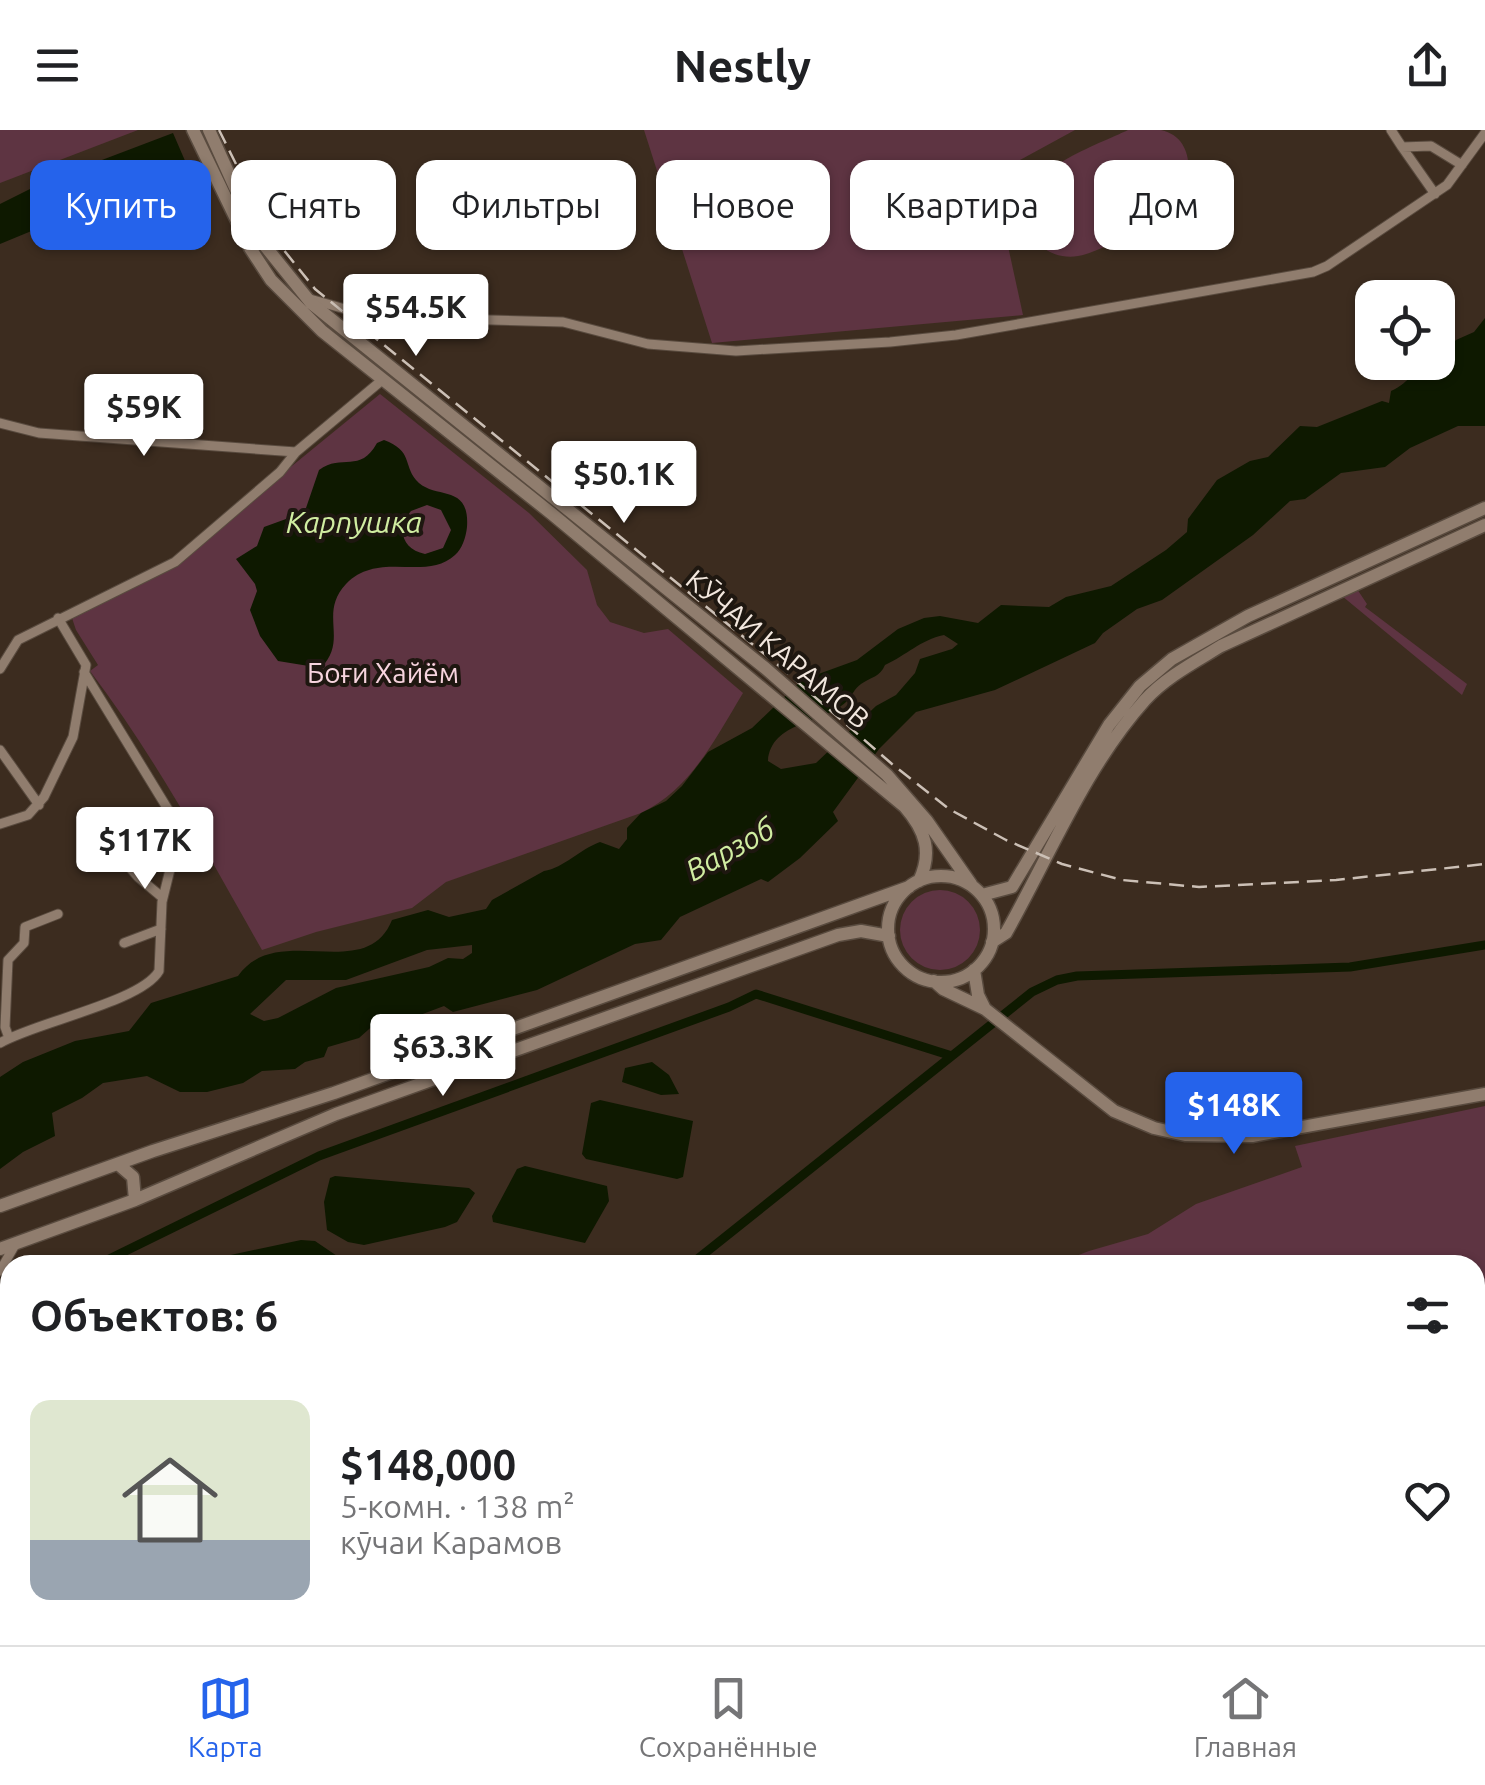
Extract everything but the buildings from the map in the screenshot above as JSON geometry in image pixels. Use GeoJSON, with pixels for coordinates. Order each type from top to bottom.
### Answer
{"type":"FeatureCollection","features":[{"type":"Feature","properties":{"kind":"main road","name":"КӮЧАИ КАРАМОВ"},"geometry":{"type":"LineString","coordinates":[[193,130],[257,236],[307,298],[765,668],[882,780],[924,834],[926,854],[914,884]]}},
{"type":"Feature","properties":{"kind":"main road","name":"КӮЧАИ КАРАМОВ"},"geometry":{"type":"LineString","coordinates":[[209,130],[220,174],[250,248],[272,280],[322,331],[918,808],[970,884]]}},
{"type":"Feature","properties":{"kind":"main road"},"geometry":{"type":"LineString","coordinates":[[445,430],[455,418]]}},
{"type":"Feature","properties":{"kind":"main road"},"geometry":{"type":"LineString","coordinates":[[982,895],[1012,887],[1108,725],[1140,686],[1172,658],[1248,616],[1485,508]]}},
{"type":"Feature","properties":{"kind":"main road"},"geometry":{"type":"LineString","coordinates":[[992,942],[1006,933],[1094,768],[1147,698],[1182,670],[1254,631],[1485,526]]}},
{"type":"Feature","properties":{"kind":"main road"},"geometry":{"type":"LineString","coordinates":[[1248,616],[1254,631]]}},
{"type":"Feature","properties":{"kind":"main road"},"geometry":{"type":"LineString","coordinates":[[0,1206],[334,1093],[936,876],[954,877],[982,895],[992,912],[992,942],[974,970],[962,978],[934,981]]}},
{"type":"Feature","properties":{"kind":"main road"},"geometry":{"type":"LineString","coordinates":[[914,884],[892,909],[889,936],[893,949],[909,970],[985,1009],[1114,1111],[1154,1128],[1185,1135],[1252,1136],[1485,1094]]}},
{"type":"Feature","properties":{"kind":"main road"},"geometry":{"type":"LineString","coordinates":[[0,1249],[135,1200],[336,1114],[838,935],[861,931],[889,936]]}},
{"type":"Feature","properties":{"kind":"main road"},"geometry":{"type":"LineString","coordinates":[[974,970],[985,1009]]}},
{"type":"Feature","properties":{"kind":"main road"},"geometry":{"type":"LineString","coordinates":[[118,1164],[134,1177],[135,1200]]}},
{"type":"Feature","properties":{"kind":"street"},"geometry":{"type":"LineString","coordinates":[[1391,130],[1435,194]]}},
{"type":"Feature","properties":{"kind":"street"},"geometry":{"type":"LineString","coordinates":[[307,298],[360,312],[495,322],[563,322],[676,348],[736,351],[890,342],[986,330],[1314,272],[1435,194],[1485,138]]}},
{"type":"Feature","properties":{"kind":"street"},"geometry":{"type":"LineString","coordinates":[[1402,147],[1431,146],[1462,164]]}},
{"type":"Feature","properties":{"kind":"street"},"geometry":{"type":"LineString","coordinates":[[350,335],[360,312]]}},
{"type":"Feature","properties":{"kind":"street"},"geometry":{"type":"LineString","coordinates":[[0,669],[18,640],[176,562],[381,380]]}},
{"type":"Feature","properties":{"kind":"street"},"geometry":{"type":"LineString","coordinates":[[0,423],[38,433],[296,452]]}},
{"type":"Feature","properties":{"kind":"street"},"geometry":{"type":"LineString","coordinates":[[0,824],[28,815],[39,805],[73,737],[86,665],[58,618]]}},
{"type":"Feature","properties":{"kind":"street"},"geometry":{"type":"LineString","coordinates":[[58,914],[25,928],[24,943],[8,960],[4,1040],[113,1000],[154,980],[159,971],[163,898],[180,836],[178,822],[84,672]]}},
{"type":"Feature","properties":{"kind":"street"},"geometry":{"type":"LineString","coordinates":[[0,750],[39,805]]}},
{"type":"Feature","properties":{"kind":"street"},"geometry":{"type":"LineString","coordinates":[[94,815],[113,836],[118,853],[163,898]]}},
{"type":"Feature","properties":{"kind":"street"},"geometry":{"type":"LineString","coordinates":[[124,943],[161,929]]}},
{"type":"Feature","properties":{"kind":"street"},"geometry":{"type":"LineString","coordinates":[[9,1255],[16,1243]]}},
{"type":"Feature","properties":{"kind":"green space"},"geometry":{"type":"Polygon","coordinates":[[[0,130],[138,130],[60,160],[30,160],[30,171],[0,183],[0,130]]]}},
{"type":"Feature","properties":{"kind":"green space"},"geometry":{"type":"Polygon","coordinates":[[[644,130],[1075,130],[1020,160],[850,160],[850,250],[1009,250],[1023,315],[712,343],[682,250],[830,250],[830,160],[656,160],[656,168],[644,130]]]}},
{"type":"Feature","properties":{"kind":"green space"},"geometry":{"type":"Polygon","coordinates":[[[1128,130],[1161,130],[1181,142],[1187,160],[1094,160],[1096,250],[1067,257],[1047,250],[1074,250],[1074,160],[1066,160],[1128,130]]]}},
{"type":"Feature","properties":{"kind":"green space","name":"Боғи Хайём"},"geometry":{"type":"Polygon","coordinates":[[[380,394],[529,513],[587,570],[597,605],[610,622],[644,633],[668,629],[743,693],[688,777],[659,803],[641,813],[446,882],[412,908],[262,950],[159,772],[90,671],[98,665],[72,618],[142,581],[200,541],[380,394]]]}},
{"type":"Feature","properties":{"kind":"green space"},"geometry":{"type":"Polygon","coordinates":[[[1357,589],[1367,604],[1365,607],[1467,684],[1462,695],[1342,596],[1357,589]]]}},
{"type":"Feature","properties":{"kind":"green space"},"geometry":{"type":"Polygon","coordinates":[[[940,890],[955,893],[968,902],[977,915],[977,945],[968,958],[955,967],[940,970],[925,967],[912,958],[903,945],[900,930],[903,915],[912,902],[925,893],[940,890]]]}},
{"type":"Feature","properties":{"kind":"green space"},"geometry":{"type":"Polygon","coordinates":[[[1485,1106],[1485,1255],[1079,1255],[1148,1234],[1196,1204],[1302,1167],[1295,1146],[1485,1106]]]}},
{"type":"Feature","properties":{"kind":"water"},"geometry":{"type":"Polygon","coordinates":[[[173,133],[185,160],[102,160],[173,133]]]}},
{"type":"Feature","properties":{"kind":"water"},"geometry":{"type":"Polygon","coordinates":[[[30,189],[30,232],[0,244],[0,204],[30,189]]]}},
{"type":"Feature","properties":{"kind":"water","name":"Варзоб"},"geometry":{"type":"Polygon","coordinates":[[[1485,318],[1485,426],[1458,426],[1410,448],[1385,467],[1341,473],[1305,499],[1290,501],[1253,535],[1162,600],[1137,609],[1095,643],[995,690],[916,712],[879,749],[833,812],[838,821],[768,882],[761,879],[680,917],[661,940],[635,944],[537,990],[453,1012],[444,1006],[420,1015],[377,1022],[359,1038],[328,1047],[324,1057],[295,1069],[262,1071],[243,1083],[207,1092],[180,1092],[147,1076],[103,1083],[52,1113],[55,1136],[0,1169],[0,1077],[23,1062],[75,1041],[129,1031],[151,1003],[238,976],[255,960],[275,953],[362,948],[380,939],[392,920],[428,910],[449,917],[486,909],[492,900],[593,845],[600,842],[619,849],[627,839],[627,828],[641,813],[666,801],[708,752],[752,728],[802,680],[857,660],[898,629],[924,618],[940,616],[978,623],[1001,605],[1049,607],[1066,597],[1111,586],[1187,532],[1188,519],[1217,480],[1250,461],[1268,457],[1300,426],[1317,427],[1382,401],[1389,403],[1391,391],[1408,380],[1455,380],[1456,340],[1474,332],[1485,318]],[[944,635],[885,665],[836,709],[778,738],[768,761],[781,769],[816,763],[876,706],[896,695],[915,673],[920,659],[958,644],[944,635]],[[472,945],[427,950],[346,980],[286,980],[250,1014],[264,1021],[278,1018],[336,988],[429,967],[448,958],[463,959],[472,953],[472,945]]]}},
{"type":"Feature","properties":{"kind":"water","name":"Карпушка"},"geometry":{"type":"Polygon","coordinates":[[[384,440],[399,449],[423,486],[449,494],[463,504],[467,527],[462,546],[443,563],[387,567],[359,574],[338,595],[333,647],[321,668],[278,661],[260,636],[250,610],[257,591],[255,584],[236,559],[257,546],[264,527],[306,508],[319,470],[364,458],[384,440]],[[427,505],[411,511],[403,531],[411,548],[425,554],[443,548],[451,530],[441,510],[427,505]]]}},
{"type":"Feature","properties":{"kind":"water"},"geometry":{"type":"Polygon","coordinates":[[[652,1062],[669,1075],[679,1094],[661,1095],[622,1082],[625,1068],[652,1062]]]}},
{"type":"Feature","properties":{"kind":"water"},"geometry":{"type":"Polygon","coordinates":[[[600,1100],[693,1121],[683,1177],[677,1179],[586,1159],[582,1154],[591,1103],[600,1100]]]}},
{"type":"Feature","properties":{"kind":"water"},"geometry":{"type":"Polygon","coordinates":[[[525,1166],[607,1186],[609,1201],[585,1243],[493,1222],[492,1216],[517,1169],[525,1166]]]}},
{"type":"Feature","properties":{"kind":"water"},"geometry":{"type":"Polygon","coordinates":[[[330,1178],[469,1188],[475,1193],[457,1222],[364,1245],[348,1242],[327,1230],[324,1202],[330,1178]]]}},
{"type":"Feature","properties":{"kind":"water"},"geometry":{"type":"Polygon","coordinates":[[[301,1240],[315,1241],[336,1255],[231,1255],[301,1240]]]}},
{"type":"Feature","properties":{"kind":"waterway"},"geometry":{"type":"LineString","coordinates":[[703,1255],[1032,992],[1057,980],[1077,976],[1350,967],[1485,945]]}},
{"type":"Feature","properties":{"kind":"waterway"},"geometry":{"type":"LineString","coordinates":[[117,1255],[319,1156],[756,994],[952,1056]]}},
{"type":"Feature","properties":{"kind":"railway"},"geometry":{"type":"LineString","coordinates":[[219,130],[271,234],[315,289],[949,809],[1062,864],[1122,880],[1199,887],[1336,880],[1485,864]]}}]}
